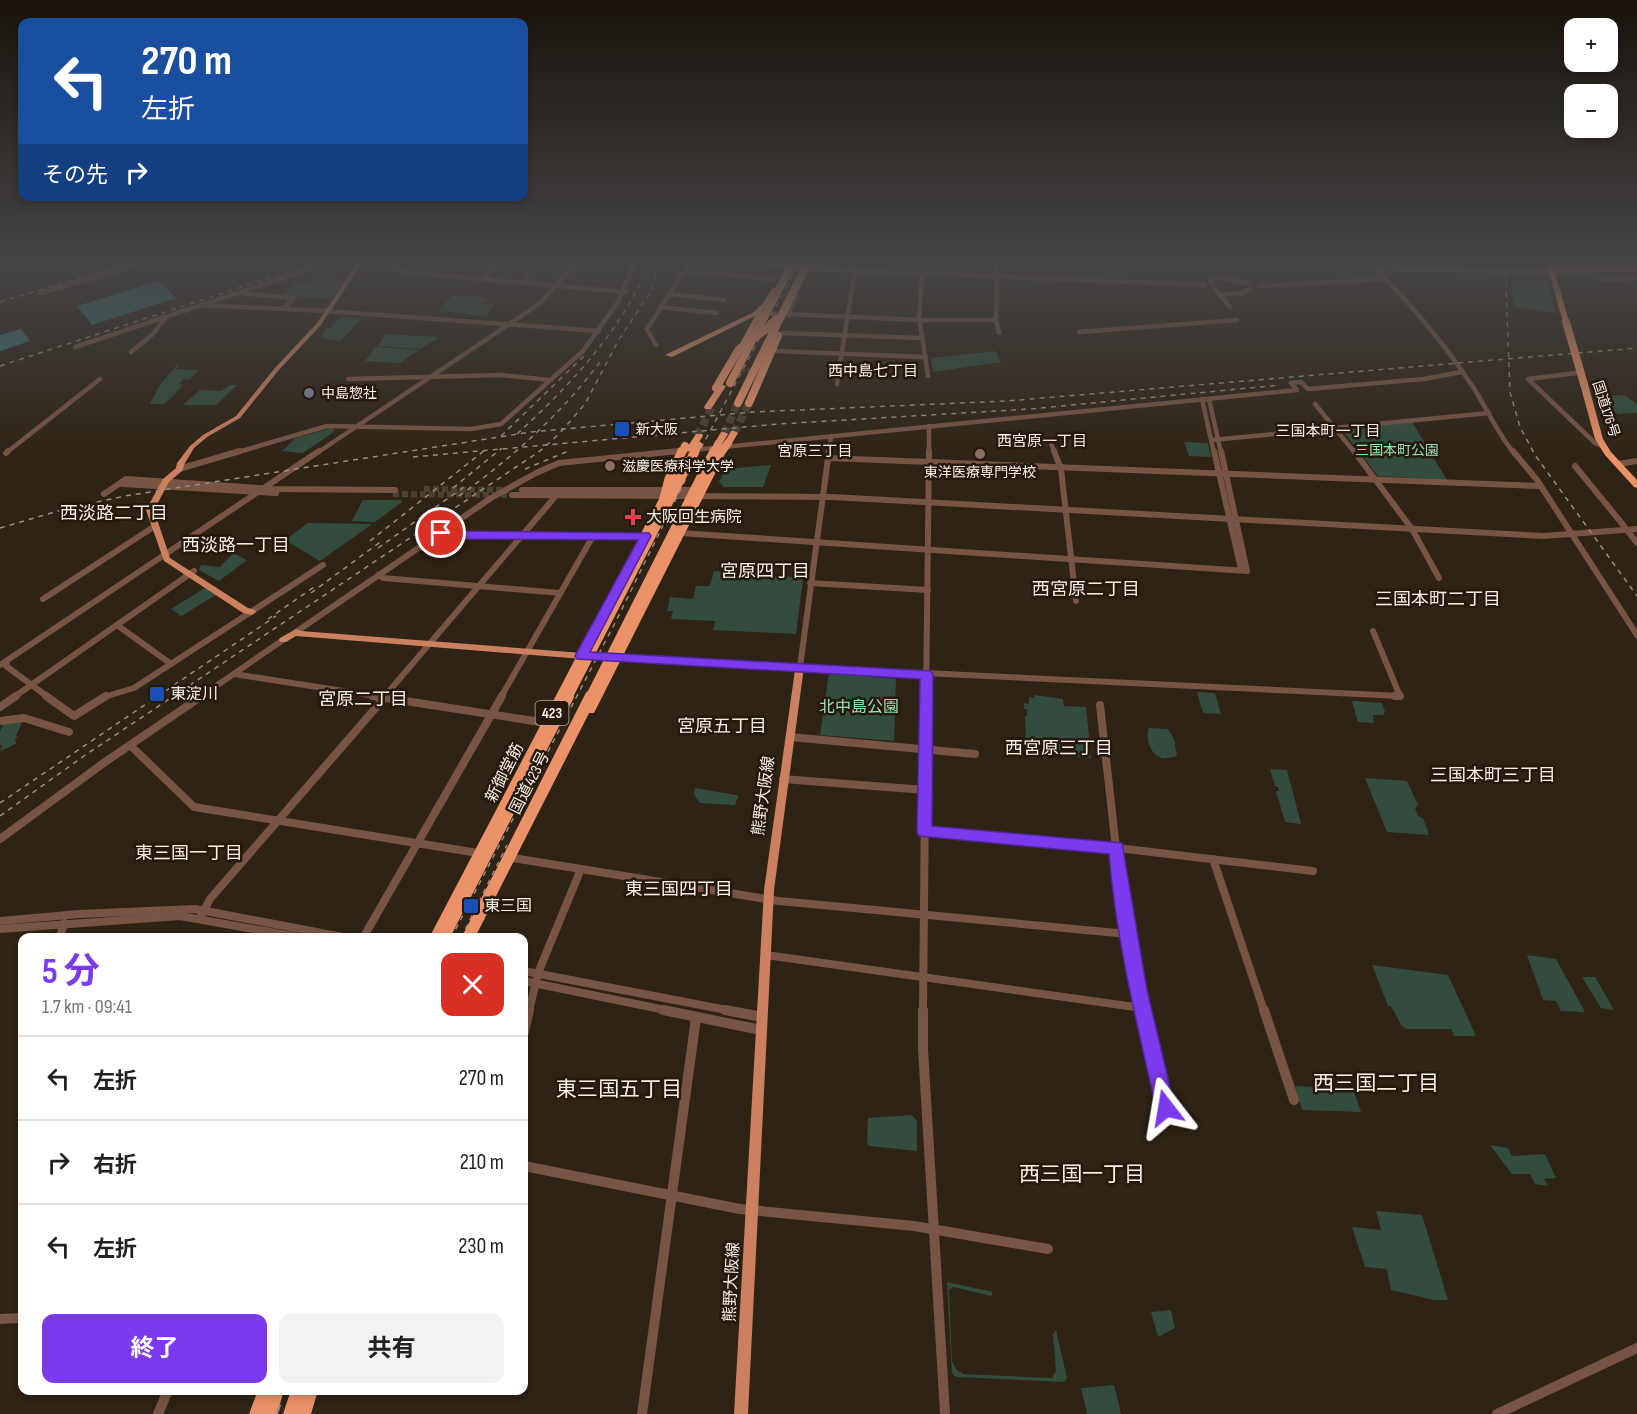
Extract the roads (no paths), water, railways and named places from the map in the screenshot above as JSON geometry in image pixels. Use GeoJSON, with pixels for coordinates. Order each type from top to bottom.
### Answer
{"type":"FeatureCollection","features":[{"type":"Feature","properties":{"kind":"highway"},"geometry":{"type":"LineString","coordinates":[[669,355],[725,328]]}},
{"type":"Feature","properties":{"kind":"highway"},"geometry":{"type":"LineString","coordinates":[[713,403],[751,328]]}},
{"type":"Feature","properties":{"kind":"highway"},"geometry":{"type":"LineString","coordinates":[[713,403],[756,328]]}},
{"type":"Feature","properties":{"kind":"highway"},"geometry":{"type":"LineString","coordinates":[[713,403],[739,349],[766,328]]}},
{"type":"Feature","properties":{"kind":"highway"},"geometry":{"type":"LineString","coordinates":[[777,328],[743,403],[772,351],[781,328]]}},
{"type":"Feature","properties":{"kind":"highway","name":"国道176号"},"geometry":{"type":"LineString","coordinates":[[1568,328],[1604,447],[1637,485]]}},
{"type":"Feature","properties":{"kind":"highway","name":"国道423号"},"geometry":{"type":"LineString","coordinates":[[476,933],[618,658],[729,433],[638,605]]}},
{"type":"Feature","properties":{"kind":"highway","name":"新御堂筋"},"geometry":{"type":"LineString","coordinates":[[446,933],[658,523],[697,436],[668,492]]}},
{"type":"Feature","properties":{"kind":"highway","name":"国道423号"},"geometry":{"type":"LineString","coordinates":[[438,933],[668,492]]}},
{"type":"Feature","properties":{"kind":"highway"},"geometry":{"type":"LineString","coordinates":[[544,799],[547,772],[618,598]]}},
{"type":"Feature","properties":{"kind":"highway"},"geometry":{"type":"LineString","coordinates":[[509,793],[534,770],[622,625],[638,605]]}},
{"type":"Feature","properties":{"kind":"highway","name":"423"},"geometry":{"type":"LineString","coordinates":[[471,933],[638,605]]}},
{"type":"Feature","properties":{"kind":"highway"},"geometry":{"type":"LineString","coordinates":[[472,933],[484,917]]}},
{"type":"Feature","properties":{"kind":"highway"},"geometry":{"type":"LineString","coordinates":[[258,1414],[265,1395]]}},
{"type":"Feature","properties":{"kind":"highway"},"geometry":{"type":"LineString","coordinates":[[268,1414],[274,1395]]}},
{"type":"Feature","properties":{"kind":"highway"},"geometry":{"type":"LineString","coordinates":[[292,1414],[298,1395]]}},
{"type":"Feature","properties":{"kind":"highway"},"geometry":{"type":"LineString","coordinates":[[302,1414],[308,1395]]}},
{"type":"Feature","properties":{"kind":"main road"},"geometry":{"type":"LineString","coordinates":[[252,612],[246,611],[193,573],[167,559],[150,510],[165,483],[179,469],[198,441],[238,417],[314,328]]}},
{"type":"Feature","properties":{"kind":"main road"},"geometry":{"type":"LineString","coordinates":[[283,640],[296,632],[582,656],[800,667]]}},
{"type":"Feature","properties":{"kind":"main road","name":"熊野大阪線"},"geometry":{"type":"LineString","coordinates":[[741,1414],[768,899],[800,667]]}},
{"type":"Feature","properties":{"kind":"street"},"geometry":{"type":"LineString","coordinates":[[75,347],[133,328]]}},
{"type":"Feature","properties":{"kind":"street"},"geometry":{"type":"LineString","coordinates":[[131,352],[158,328]]}},
{"type":"Feature","properties":{"kind":"street"},"geometry":{"type":"LineString","coordinates":[[0,665],[496,328]]}},
{"type":"Feature","properties":{"kind":"street"},"geometry":{"type":"LineString","coordinates":[[104,494],[124,481],[255,491],[265,488],[503,328]]}},
{"type":"Feature","properties":{"kind":"street"},"geometry":{"type":"LineString","coordinates":[[560,328],[599,331]]}},
{"type":"Feature","properties":{"kind":"street"},"geometry":{"type":"LineString","coordinates":[[179,469],[314,430],[351,425],[471,429],[495,426],[503,422],[583,351],[601,328]]}},
{"type":"Feature","properties":{"kind":"street"},"geometry":{"type":"LineString","coordinates":[[647,328],[646,330],[656,345]]}},
{"type":"Feature","properties":{"kind":"street"},"geometry":{"type":"LineString","coordinates":[[837,384],[846,328]]}},
{"type":"Feature","properties":{"kind":"street"},"geometry":{"type":"LineString","coordinates":[[920,328],[928,376]]}},
{"type":"Feature","properties":{"kind":"street"},"geometry":{"type":"LineString","coordinates":[[998,328],[999,333]]}},
{"type":"Feature","properties":{"kind":"street"},"geometry":{"type":"LineString","coordinates":[[1078,332],[1131,328]]}},
{"type":"Feature","properties":{"kind":"street"},"geometry":{"type":"LineString","coordinates":[[1425,328],[1487,413],[1503,441],[1537,480],[1637,634]]}},
{"type":"Feature","properties":{"kind":"street"},"geometry":{"type":"LineString","coordinates":[[781,333],[922,338]]}},
{"type":"Feature","properties":{"kind":"street"},"geometry":{"type":"LineString","coordinates":[[772,351],[926,357]]}},
{"type":"Feature","properties":{"kind":"street"},"geometry":{"type":"LineString","coordinates":[[296,632],[506,489],[559,463],[1297,390],[1291,383],[1301,382],[1308,389],[1424,379],[1459,373]]}},
{"type":"Feature","properties":{"kind":"street"},"geometry":{"type":"LineString","coordinates":[[1576,373],[1528,379],[1595,444],[1604,447]]}},
{"type":"Feature","properties":{"kind":"street"},"geometry":{"type":"LineString","coordinates":[[348,379],[500,375],[551,380]]}},
{"type":"Feature","properties":{"kind":"street"},"geometry":{"type":"LineString","coordinates":[[6,453],[100,379]]}},
{"type":"Feature","properties":{"kind":"street"},"geometry":{"type":"LineString","coordinates":[[680,533],[1244,570],[1205,399]]}},
{"type":"Feature","properties":{"kind":"street"},"geometry":{"type":"LineString","coordinates":[[1315,404],[1411,527],[1438,578]]}},
{"type":"Feature","properties":{"kind":"street"},"geometry":{"type":"LineString","coordinates":[[1214,439],[1487,413]]}},
{"type":"Feature","properties":{"kind":"street"},"geometry":{"type":"LineString","coordinates":[[929,426],[922,1049],[945,1414]]}},
{"type":"Feature","properties":{"kind":"street"},"geometry":{"type":"LineString","coordinates":[[831,436],[800,667],[926,675],[1240,687],[1400,696],[1373,631]]}},
{"type":"Feature","properties":{"kind":"street"},"geometry":{"type":"LineString","coordinates":[[1050,441],[1061,469],[1076,602]]}},
{"type":"Feature","properties":{"kind":"street"},"geometry":{"type":"LineString","coordinates":[[828,458],[1061,469],[1539,486]]}},
{"type":"Feature","properties":{"kind":"street"},"geometry":{"type":"LineString","coordinates":[[1618,464],[1637,463]]}},
{"type":"Feature","properties":{"kind":"street"},"geometry":{"type":"LineString","coordinates":[[1575,466],[1637,543]]}},
{"type":"Feature","properties":{"kind":"street"},"geometry":{"type":"LineString","coordinates":[[165,483],[177,486],[255,491],[394,492],[265,488]]}},
{"type":"Feature","properties":{"kind":"street"},"geometry":{"type":"LineString","coordinates":[[159,493],[177,486]]}},
{"type":"Feature","properties":{"kind":"street"},"geometry":{"type":"LineString","coordinates":[[513,492],[822,495],[1543,536],[1637,526]]}},
{"type":"Feature","properties":{"kind":"street"},"geometry":{"type":"LineString","coordinates":[[202,914],[210,900],[554,498]]}},
{"type":"Feature","properties":{"kind":"street"},"geometry":{"type":"LineString","coordinates":[[42,599],[155,526]]}},
{"type":"Feature","properties":{"kind":"street"},"geometry":{"type":"LineString","coordinates":[[441,533],[447,535],[645,536]]}},
{"type":"Feature","properties":{"kind":"street"},"geometry":{"type":"LineString","coordinates":[[366,933],[593,536]]}},
{"type":"Feature","properties":{"kind":"street"},"geometry":{"type":"LineString","coordinates":[[4,661],[6,666],[74,716],[107,695],[131,690],[323,564]]}},
{"type":"Feature","properties":{"kind":"street"},"geometry":{"type":"LineString","coordinates":[[0,707],[193,573]]}},
{"type":"Feature","properties":{"kind":"street"},"geometry":{"type":"LineString","coordinates":[[378,575],[383,578],[560,593]]}},
{"type":"Feature","properties":{"kind":"street"},"geometry":{"type":"LineString","coordinates":[[810,583],[928,590]]}},
{"type":"Feature","properties":{"kind":"street"},"geometry":{"type":"LineString","coordinates":[[117,626],[171,664]]}},
{"type":"Feature","properties":{"kind":"street"},"geometry":{"type":"LineString","coordinates":[[0,839],[130,745],[283,640]]}},
{"type":"Feature","properties":{"kind":"street"},"geometry":{"type":"LineString","coordinates":[[234,674],[547,723]]}},
{"type":"Feature","properties":{"kind":"street"},"geometry":{"type":"LineString","coordinates":[[1100,705],[1119,883],[1142,1008],[1166,1108]]}},
{"type":"Feature","properties":{"kind":"street"},"geometry":{"type":"LineString","coordinates":[[0,721],[24,718],[69,732]]}},
{"type":"Feature","properties":{"kind":"street"},"geometry":{"type":"LineString","coordinates":[[789,737],[975,754]]}},
{"type":"Feature","properties":{"kind":"street"},"geometry":{"type":"LineString","coordinates":[[130,745],[195,807],[478,853]]}},
{"type":"Feature","properties":{"kind":"street"},"geometry":{"type":"LineString","coordinates":[[783,779],[925,790]]}},
{"type":"Feature","properties":{"kind":"street"},"geometry":{"type":"LineString","coordinates":[[924,832],[1117,848],[1313,871]]}},
{"type":"Feature","properties":{"kind":"street"},"geometry":{"type":"LineString","coordinates":[[513,858],[768,899],[1128,934]]}},
{"type":"Feature","properties":{"kind":"street"},"geometry":{"type":"LineString","coordinates":[[1213,859],[1294,1100]]}},
{"type":"Feature","properties":{"kind":"street"},"geometry":{"type":"LineString","coordinates":[[528,1015],[537,973],[581,869]]}},
{"type":"Feature","properties":{"kind":"street"},"geometry":{"type":"LineString","coordinates":[[0,921],[175,909],[318,933]]}},
{"type":"Feature","properties":{"kind":"street"},"geometry":{"type":"LineString","coordinates":[[0,928],[202,914],[283,933]]}},
{"type":"Feature","properties":{"kind":"street"},"geometry":{"type":"LineString","coordinates":[[61,933],[69,916]]}},
{"type":"Feature","properties":{"kind":"street"},"geometry":{"type":"LineString","coordinates":[[766,956],[1142,1008]]}},
{"type":"Feature","properties":{"kind":"street"},"geometry":{"type":"LineString","coordinates":[[528,972],[762,1017]]}},
{"type":"Feature","properties":{"kind":"street"},"geometry":{"type":"LineString","coordinates":[[528,982],[761,1030]]}},
{"type":"Feature","properties":{"kind":"street"},"geometry":{"type":"LineString","coordinates":[[642,1414],[696,1018]]}},
{"type":"Feature","properties":{"kind":"street"},"geometry":{"type":"LineString","coordinates":[[528,1167],[752,1211],[934,1229],[1048,1249]]}},
{"type":"Feature","properties":{"kind":"street"},"geometry":{"type":"LineString","coordinates":[[0,1319],[18,1318]]}},
{"type":"Feature","properties":{"kind":"street"},"geometry":{"type":"LineString","coordinates":[[1497,1414],[1637,1348]]}},
{"type":"Feature","properties":{"kind":"street"},"geometry":{"type":"LineString","coordinates":[[158,1414],[166,1395]]}},
{"type":"Feature","properties":{"kind":"water"},"geometry":{"type":"Polygon","coordinates":[[[21,329],[30,341],[0,351],[0,335],[21,329]]]}},
{"type":"Feature","properties":{"kind":"tunnel"},"geometry":{"type":"LineString","coordinates":[[734,369],[764,373]]}},
{"type":"Feature","properties":{"kind":"tunnel"},"geometry":{"type":"LineString","coordinates":[[724,434],[738,403]]}},
{"type":"Feature","properties":{"kind":"tunnel"},"geometry":{"type":"LineString","coordinates":[[734,433],[749,403]]}},
{"type":"Feature","properties":{"kind":"tunnel"},"geometry":{"type":"LineString","coordinates":[[697,436],[713,405]]}},
{"type":"Feature","properties":{"kind":"tunnel"},"geometry":{"type":"LineString","coordinates":[[424,489],[509,490]]}},
{"type":"Feature","properties":{"kind":"tunnel"},"geometry":{"type":"LineString","coordinates":[[393,494],[512,495]]}},
{"type":"Feature","properties":{"kind":"railway"},"geometry":{"type":"LineString","coordinates":[[0,366],[116,328]]}},
{"type":"Feature","properties":{"kind":"railway"},"geometry":{"type":"LineString","coordinates":[[517,434],[556,397],[613,328]]}},
{"type":"Feature","properties":{"kind":"railway"},"geometry":{"type":"LineString","coordinates":[[563,429],[585,404],[627,328]]}},
{"type":"Feature","properties":{"kind":"railway"},"geometry":{"type":"LineString","coordinates":[[719,415],[765,328]]}},
{"type":"Feature","properties":{"kind":"railway"},"geometry":{"type":"LineString","coordinates":[[1508,328],[1509,359]]}},
{"type":"Feature","properties":{"kind":"railway"},"geometry":{"type":"LineString","coordinates":[[1509,359],[1637,348]]}},
{"type":"Feature","properties":{"kind":"railway"},"geometry":{"type":"LineString","coordinates":[[501,436],[585,355]]}},
{"type":"Feature","properties":{"kind":"railway"},"geometry":{"type":"LineString","coordinates":[[719,415],[1007,401],[1509,359]]}},
{"type":"Feature","properties":{"kind":"railway"},"geometry":{"type":"LineString","coordinates":[[1509,359],[1510,392],[1520,427],[1535,455],[1637,596]]}},
{"type":"Feature","properties":{"kind":"railway"},"geometry":{"type":"LineString","coordinates":[[538,431],[569,400],[600,362]]}},
{"type":"Feature","properties":{"kind":"railway"},"geometry":{"type":"LineString","coordinates":[[711,430],[1030,409],[1280,385]]}},
{"type":"Feature","properties":{"kind":"railway"},"geometry":{"type":"LineString","coordinates":[[563,429],[719,415]]}},
{"type":"Feature","properties":{"kind":"railway"},"geometry":{"type":"LineString","coordinates":[[711,430],[719,415]]}},
{"type":"Feature","properties":{"kind":"railway"},"geometry":{"type":"LineString","coordinates":[[538,431],[563,429]]}},
{"type":"Feature","properties":{"kind":"railway"},"geometry":{"type":"LineString","coordinates":[[547,445],[563,429]]}},
{"type":"Feature","properties":{"kind":"railway"},"geometry":{"type":"LineString","coordinates":[[454,933],[617,619],[711,430]]}},
{"type":"Feature","properties":{"kind":"railway"},"geometry":{"type":"LineString","coordinates":[[547,445],[711,430]]}},
{"type":"Feature","properties":{"kind":"railway"},"geometry":{"type":"LineString","coordinates":[[0,528],[65,509],[125,496],[538,431]]}},
{"type":"Feature","properties":{"kind":"railway"},"geometry":{"type":"LineString","coordinates":[[520,447],[538,431]]}},
{"type":"Feature","properties":{"kind":"railway"},"geometry":{"type":"LineString","coordinates":[[0,816],[84,756],[547,445]]}},
{"type":"Feature","properties":{"kind":"railway"},"geometry":{"type":"LineString","coordinates":[[520,447],[547,445]]}},
{"type":"Feature","properties":{"kind":"railway"},"geometry":{"type":"LineString","coordinates":[[459,496],[520,447]]}},
{"type":"Feature","properties":{"kind":"railway"},"geometry":{"type":"LineString","coordinates":[[501,449],[520,447]]}},
{"type":"Feature","properties":{"kind":"railway"},"geometry":{"type":"LineString","coordinates":[[453,488],[501,449]]}},
{"type":"Feature","properties":{"kind":"railway"},"geometry":{"type":"LineString","coordinates":[[484,451],[501,449]]}},
{"type":"Feature","properties":{"kind":"railway"},"geometry":{"type":"LineString","coordinates":[[525,469],[571,450]]}},
{"type":"Feature","properties":{"kind":"railway"},"geometry":{"type":"LineString","coordinates":[[370,541],[484,451]]}},
{"type":"Feature","properties":{"kind":"railway"},"geometry":{"type":"LineString","coordinates":[[413,457],[484,451]]}},
{"type":"Feature","properties":{"kind":"railway"},"geometry":{"type":"LineString","coordinates":[[378,548],[464,487]]}},
{"type":"Feature","properties":{"kind":"railway"},"geometry":{"type":"LineString","coordinates":[[311,593],[383,540]]}},
{"type":"Feature","properties":{"kind":"railway"},"geometry":{"type":"LineString","coordinates":[[268,619],[314,587]]}},
{"type":"Feature","properties":{"kind":"railway"},"geometry":{"type":"LineString","coordinates":[[0,803],[276,616]]}},
{"type":"Feature","properties":{"kind":"railway"},"geometry":{"type":"LineString","coordinates":[[463,933],[507,845]]}},
{"type":"Feature","properties":{"kind":"railway"},"geometry":{"type":"LineString","coordinates":[[277,1414],[283,1395]]}},
{"type":"Feature","properties":{"kind":"place","name":"中島惣社"},"geometry":{"type":"Point","coordinates":[309,393]}},
{"type":"Feature","properties":{"kind":"place","name":"新大阪"},"geometry":{"type":"Point","coordinates":[622,429]}},
{"type":"Feature","properties":{"kind":"place","name":"東洋医療専門学校"},"geometry":{"type":"Point","coordinates":[980,454]}},
{"type":"Feature","properties":{"kind":"place","name":"滋慶医療科学大学"},"geometry":{"type":"Point","coordinates":[610,466]}},
{"type":"Feature","properties":{"kind":"place","name":"大阪回生病院"},"geometry":{"type":"Point","coordinates":[633,517]}},
{"type":"Feature","properties":{"kind":"place","name":"東淀川"},"geometry":{"type":"Point","coordinates":[157,694]}},
{"type":"Feature","properties":{"kind":"place","name":"東三国"},"geometry":{"type":"Point","coordinates":[471,906]}},
{"type":"Feature","properties":{"kind":"district","name":"西中島七丁目"},"geometry":{"type":"Point","coordinates":[873,371]}},
{"type":"Feature","properties":{"kind":"district","name":"三国本町一丁目"},"geometry":{"type":"Point","coordinates":[1328,431]}},
{"type":"Feature","properties":{"kind":"district","name":"西宮原一丁目"},"geometry":{"type":"Point","coordinates":[1042,441]}},
{"type":"Feature","properties":{"kind":"district","name":"宮原三丁目"},"geometry":{"type":"Point","coordinates":[815,451]}},
{"type":"Feature","properties":{"kind":"district","name":"西淡路二丁目"},"geometry":{"type":"Point","coordinates":[114,513]}},
{"type":"Feature","properties":{"kind":"district","name":"西淡路一丁目"},"geometry":{"type":"Point","coordinates":[236,545]}},
{"type":"Feature","properties":{"kind":"district","name":"宮原四丁目"},"geometry":{"type":"Point","coordinates":[765,571]}},
{"type":"Feature","properties":{"kind":"district","name":"西宮原二丁目"},"geometry":{"type":"Point","coordinates":[1086,589]}},
{"type":"Feature","properties":{"kind":"district","name":"三国本町二丁目"},"geometry":{"type":"Point","coordinates":[1438,599]}},
{"type":"Feature","properties":{"kind":"district","name":"宮原二丁目"},"geometry":{"type":"Point","coordinates":[363,699]}},
{"type":"Feature","properties":{"kind":"district","name":"宮原五丁目"},"geometry":{"type":"Point","coordinates":[722,726]}},
{"type":"Feature","properties":{"kind":"district","name":"西宮原三丁目"},"geometry":{"type":"Point","coordinates":[1059,748]}},
{"type":"Feature","properties":{"kind":"district","name":"三国本町三丁目"},"geometry":{"type":"Point","coordinates":[1493,775]}},
{"type":"Feature","properties":{"kind":"district","name":"東三国一丁目"},"geometry":{"type":"Point","coordinates":[189,853]}},
{"type":"Feature","properties":{"kind":"district","name":"東三国四丁目"},"geometry":{"type":"Point","coordinates":[679,889]}},
{"type":"Feature","properties":{"kind":"district","name":"西三国二丁目"},"geometry":{"type":"Point","coordinates":[1376,1083]}},
{"type":"Feature","properties":{"kind":"district","name":"東三国五丁目"},"geometry":{"type":"Point","coordinates":[619,1089]}},
{"type":"Feature","properties":{"kind":"district","name":"西三国一丁目"},"geometry":{"type":"Point","coordinates":[1082,1174]}},
{"type":"Feature","properties":{"kind":"park label","name":"三国本町公園"},"geometry":{"type":"Point","coordinates":[1397,450]}},
{"type":"Feature","properties":{"kind":"park label","name":"北中島公園"},"geometry":{"type":"Point","coordinates":[859,707]}}]}
